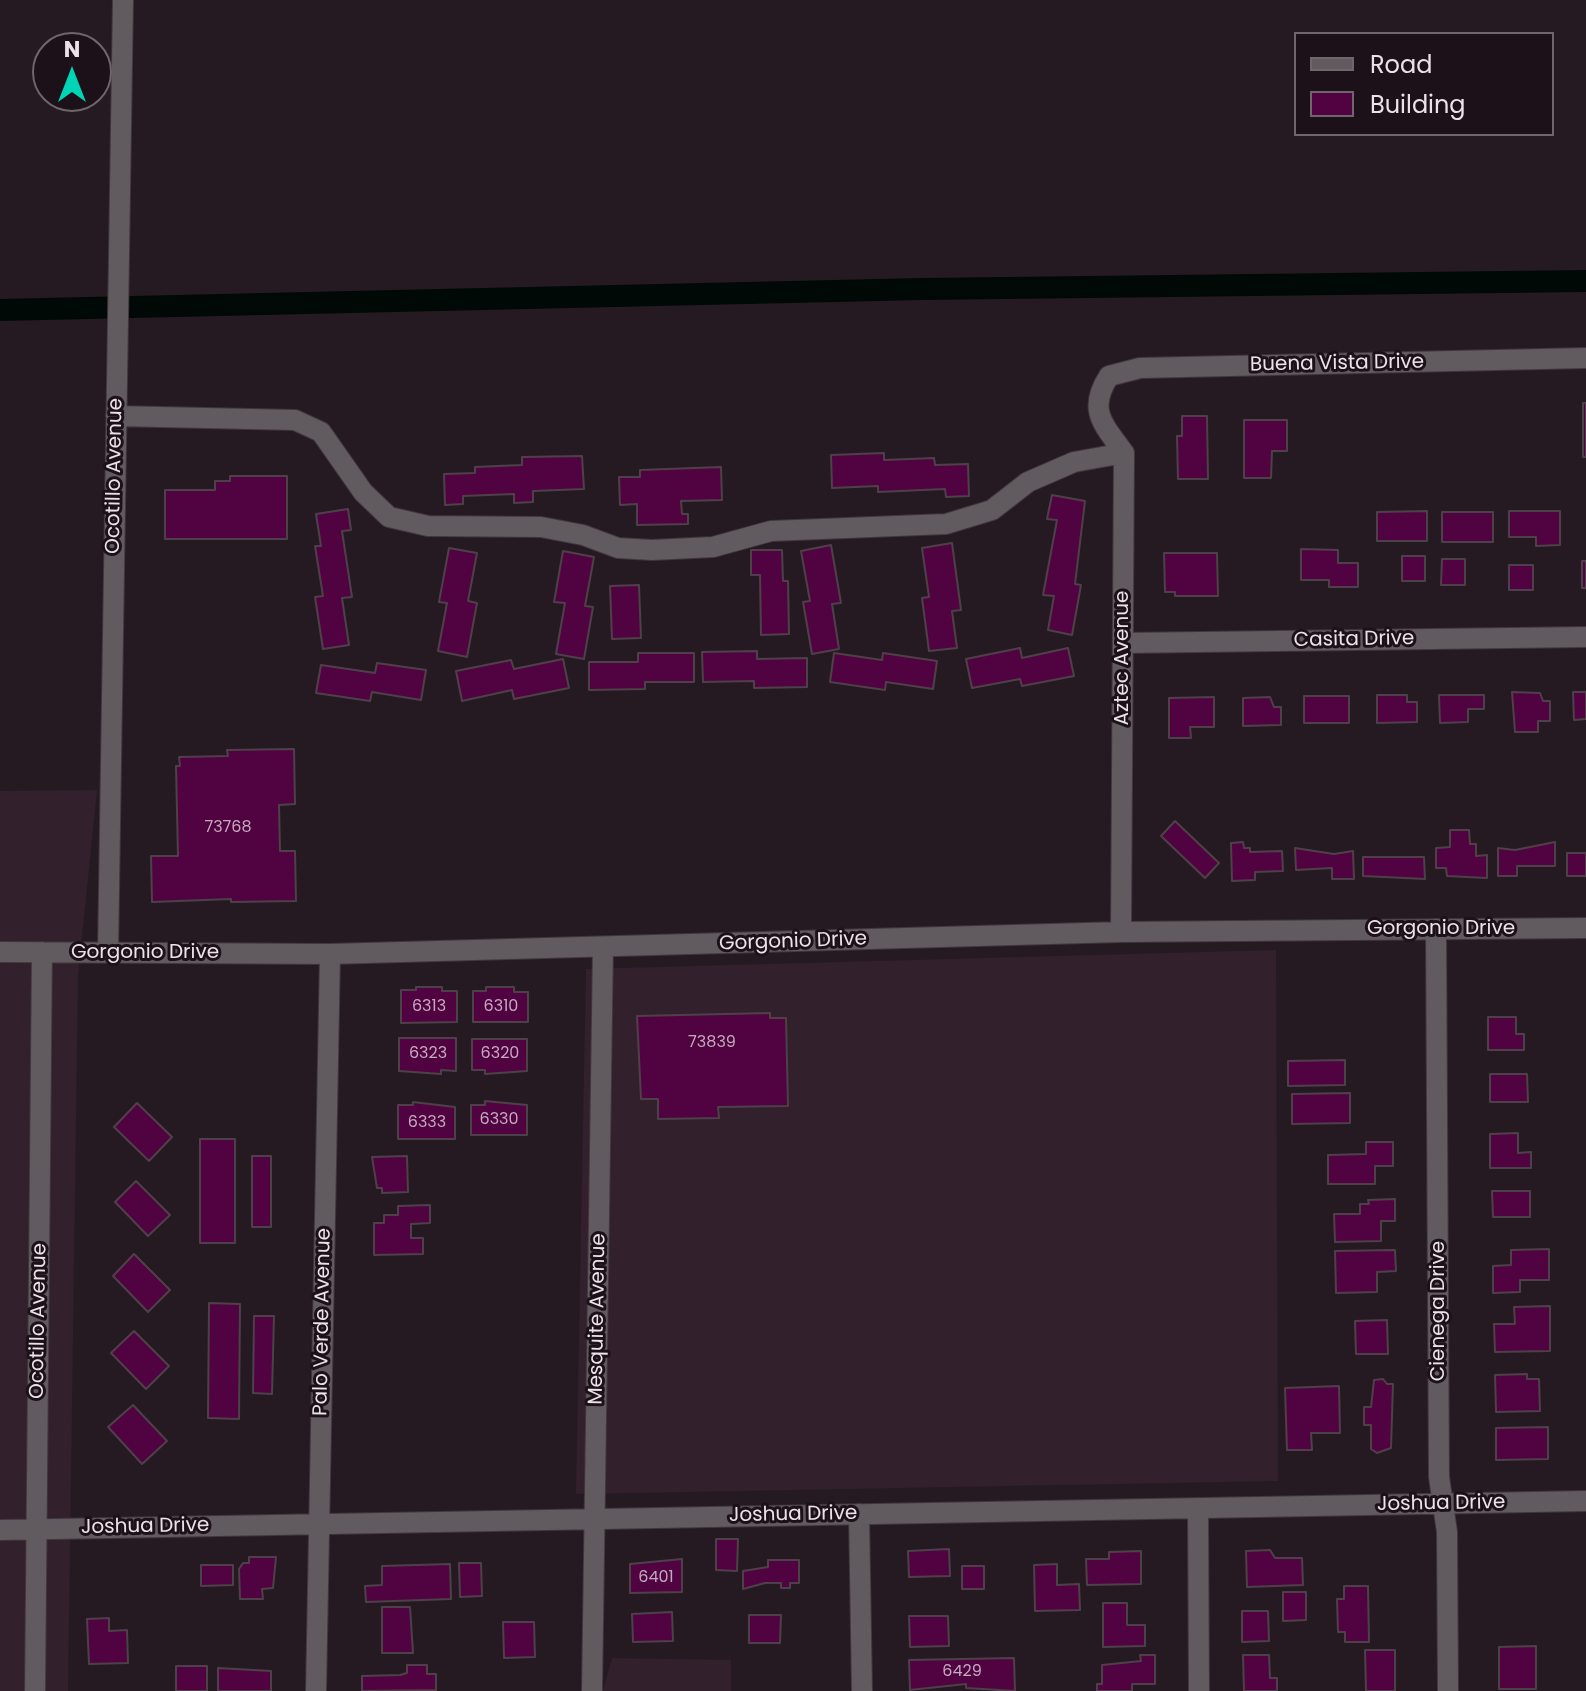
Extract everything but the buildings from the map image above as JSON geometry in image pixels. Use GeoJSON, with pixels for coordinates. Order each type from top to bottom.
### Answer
{"type":"FeatureCollection","features":[{"type":"Feature","properties":{"kind":"street","name":"Ocotillo Avenue"},"geometry":{"type":"LineString","coordinates":[[108,953],[123,0]]}},
{"type":"Feature","properties":{"kind":"street","name":"Buena Vista Drive"},"geometry":{"type":"LineString","coordinates":[[1124,453],[1098,418],[1098,392],[1109,376],[1140,368],[1586,358]]}},
{"type":"Feature","properties":{"kind":"street"},"geometry":{"type":"LineString","coordinates":[[116,416],[244,416],[295,420],[321,432],[363,492],[389,517],[428,526],[541,527],[583,535],[618,548],[652,550],[713,547],[771,531],[946,524],[992,510],[1028,482],[1074,462],[1124,453]]}},
{"type":"Feature","properties":{"kind":"street","name":"Aztec Avenue"},"geometry":{"type":"LineString","coordinates":[[1121,932],[1124,453]]}},
{"type":"Feature","properties":{"kind":"street","name":"Casita Drive"},"geometry":{"type":"LineString","coordinates":[[1123,643],[1586,637]]}},
{"type":"Feature","properties":{"kind":"street","name":"Gorgonio Drive"},"geometry":{"type":"LineString","coordinates":[[0,952],[330,954],[1121,932],[1586,928]]}},
{"type":"Feature","properties":{"kind":"street","name":"Cienega Drive"},"geometry":{"type":"LineString","coordinates":[[1436,929],[1439,1477],[1447,1532],[1448,1691]]}},
{"type":"Feature","properties":{"kind":"street","name":"Mesquite Avenue"},"geometry":{"type":"LineString","coordinates":[[592,1691],[603,947]]}},
{"type":"Feature","properties":{"kind":"street","name":"Ocotillo Avenue"},"geometry":{"type":"LineString","coordinates":[[35,1691],[42,952]]}},
{"type":"Feature","properties":{"kind":"street","name":"Palo Verde Avenue"},"geometry":{"type":"LineString","coordinates":[[316,1691],[330,954]]}},
{"type":"Feature","properties":{"kind":"street","name":"Joshua Drive"},"geometry":{"type":"LineString","coordinates":[[0,1530],[1586,1501]]}},
{"type":"Feature","properties":{"kind":"street"},"geometry":{"type":"LineString","coordinates":[[1198,1509],[1199,1691]]}},
{"type":"Feature","properties":{"kind":"street"},"geometry":{"type":"LineString","coordinates":[[859,1514],[862,1691]]}},
{"type":"Feature","properties":{"kind":"shaded area"},"geometry":{"type":"Polygon","coordinates":[[[97,790],[78,976],[68,1691],[0,1691],[0,791],[97,790]]]}},
{"type":"Feature","properties":{"kind":"shaded area"},"geometry":{"type":"Polygon","coordinates":[[[1276,950],[1278,1481],[576,1494],[586,969],[1276,950]]]}},
{"type":"Feature","properties":{"kind":"shaded area"},"geometry":{"type":"Polygon","coordinates":[[[612,1658],[731,1660],[731,1691],[603,1691],[612,1658]]]}},
{"type":"Feature","properties":{"kind":"waterway"},"geometry":{"type":"LineString","coordinates":[[0,310],[922,289],[1586,281]]}}]}
